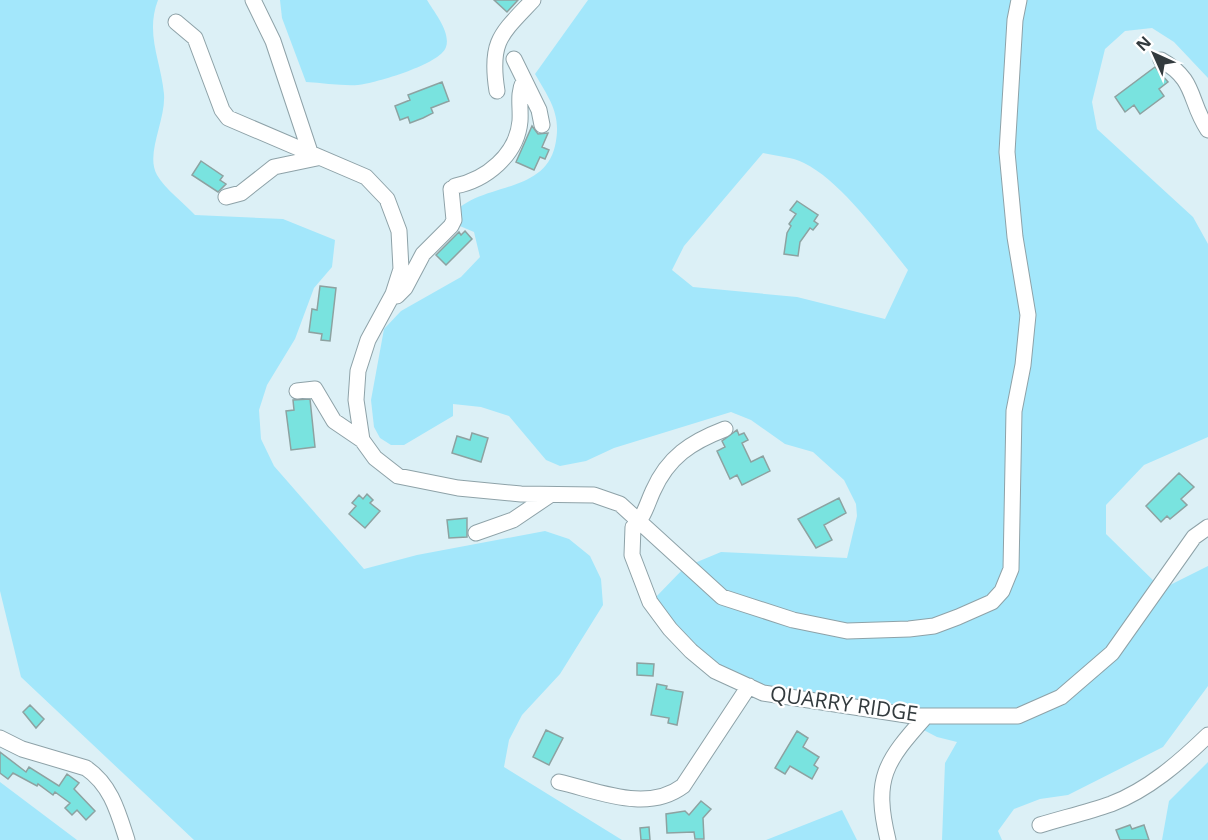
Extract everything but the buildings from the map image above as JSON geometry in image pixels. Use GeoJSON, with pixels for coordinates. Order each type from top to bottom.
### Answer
{"type":"FeatureCollection","features":[{"type":"Feature","properties":{"kind":"street"},"geometry":{"type":"LineString","coordinates":[[253,0],[273,41],[314,156]]}},
{"type":"Feature","properties":{"kind":"street"},"geometry":{"type":"LineString","coordinates":[[497,91],[495,71],[498,40],[533,0]]}},
{"type":"Feature","properties":{"kind":"street"},"geometry":{"type":"LineString","coordinates":[[297,391],[315,389],[334,422],[362,440],[375,458],[398,477],[458,488],[550,495],[594,495],[620,504],[722,597],[793,620],[847,631],[934,626],[986,605],[1002,591],[1011,569],[1014,411],[1023,365],[1028,315],[1015,237],[1007,152],[1015,20],[1019,0]]}},
{"type":"Feature","properties":{"kind":"street"},"geometry":{"type":"LineString","coordinates":[[176,22],[195,38],[220,104],[228,118],[366,177],[387,199],[399,231],[401,269],[389,300],[368,340],[358,371],[356,400],[362,440]]}},
{"type":"Feature","properties":{"kind":"street"},"geometry":{"type":"LineString","coordinates":[[514,59],[539,110],[542,125]]}},
{"type":"Feature","properties":{"kind":"street"},"geometry":{"type":"LineString","coordinates":[[1161,60],[1178,69],[1186,81],[1201,120],[1208,130]]}},
{"type":"Feature","properties":{"kind":"street"},"geometry":{"type":"LineString","coordinates":[[389,300],[405,288],[423,254],[451,226],[454,220],[453,188],[469,183],[490,171],[506,157],[520,123],[519,92],[524,80]]}},
{"type":"Feature","properties":{"kind":"street"},"geometry":{"type":"LineString","coordinates":[[226,197],[241,193],[274,167],[314,156]]}},
{"type":"Feature","properties":{"kind":"street","name":"QUARRY RIDGE"},"geometry":{"type":"LineString","coordinates":[[725,429],[673,458],[662,470],[640,521],[633,527],[632,555],[650,602],[690,651],[715,671],[763,693],[824,704],[926,716],[1018,716],[1062,697],[1112,653],[1194,537],[1208,527]]}},
{"type":"Feature","properties":{"kind":"street"},"geometry":{"type":"LineString","coordinates":[[476,533],[513,520],[550,495]]}},
{"type":"Feature","properties":{"kind":"street"},"geometry":{"type":"LineString","coordinates":[[559,782],[637,800],[658,799],[672,794],[683,786],[748,686]]}},
{"type":"Feature","properties":{"kind":"street"},"geometry":{"type":"LineString","coordinates":[[888,840],[881,798],[884,776],[892,757],[926,716]]}},
{"type":"Feature","properties":{"kind":"street"},"geometry":{"type":"LineString","coordinates":[[1040,825],[1111,804],[1131,794],[1180,763],[1208,735]]}},
{"type":"Feature","properties":{"kind":"street"},"geometry":{"type":"LineString","coordinates":[[0,738],[22,749],[86,768],[93,773],[111,795],[127,840]]}},
{"type":"Feature","properties":{"kind":"shaded area"},"geometry":{"type":"Polygon","coordinates":[[[0,0],[158,0],[154,12],[153,36],[164,104],[153,157],[154,167],[160,180],[195,215],[283,219],[335,240],[332,267],[314,288],[295,339],[267,385],[259,410],[261,439],[274,466],[364,569],[417,555],[545,531],[569,539],[590,556],[601,579],[603,605],[560,674],[522,715],[509,740],[504,767],[622,840],[194,840],[21,677],[0,591],[0,0]]]}},
{"type":"Feature","properties":{"kind":"shaded area"},"geometry":{"type":"Polygon","coordinates":[[[280,0],[427,0],[444,29],[446,47],[433,60],[379,81],[358,85],[306,82],[282,18],[280,0]]]}},
{"type":"Feature","properties":{"kind":"shaded area"},"geometry":{"type":"Polygon","coordinates":[[[588,0],[1208,0],[1208,78],[1174,42],[1152,28],[1125,31],[1105,49],[1092,102],[1097,129],[1193,217],[1208,244],[1208,437],[1144,465],[1106,505],[1106,534],[1162,589],[1208,566],[1208,686],[1163,747],[1068,795],[1040,799],[1014,809],[998,831],[1002,840],[942,840],[945,763],[957,742],[937,737],[893,714],[729,679],[653,600],[685,567],[721,552],[847,558],[857,516],[856,504],[844,480],[813,452],[785,444],[751,420],[731,412],[614,448],[586,461],[560,466],[546,460],[509,416],[481,407],[453,404],[453,416],[404,445],[391,445],[380,438],[374,427],[371,400],[384,329],[401,311],[461,277],[480,257],[474,232],[448,221],[459,208],[473,199],[522,182],[537,174],[548,162],[555,146],[556,116],[535,74],[588,0]],[[763,153],[684,246],[672,270],[693,287],[797,297],[885,319],[908,270],[860,211],[818,171],[800,161],[763,153]]]}},
{"type":"Feature","properties":{"kind":"shaded area"},"geometry":{"type":"Polygon","coordinates":[[[1208,762],[1208,840],[1162,840],[1169,801],[1208,762]]]}},
{"type":"Feature","properties":{"kind":"shaded area"},"geometry":{"type":"Polygon","coordinates":[[[0,782],[77,840],[0,840],[0,782]]]}},
{"type":"Feature","properties":{"kind":"shaded area"},"geometry":{"type":"Polygon","coordinates":[[[842,810],[857,840],[766,840],[842,810]]]}}]}
